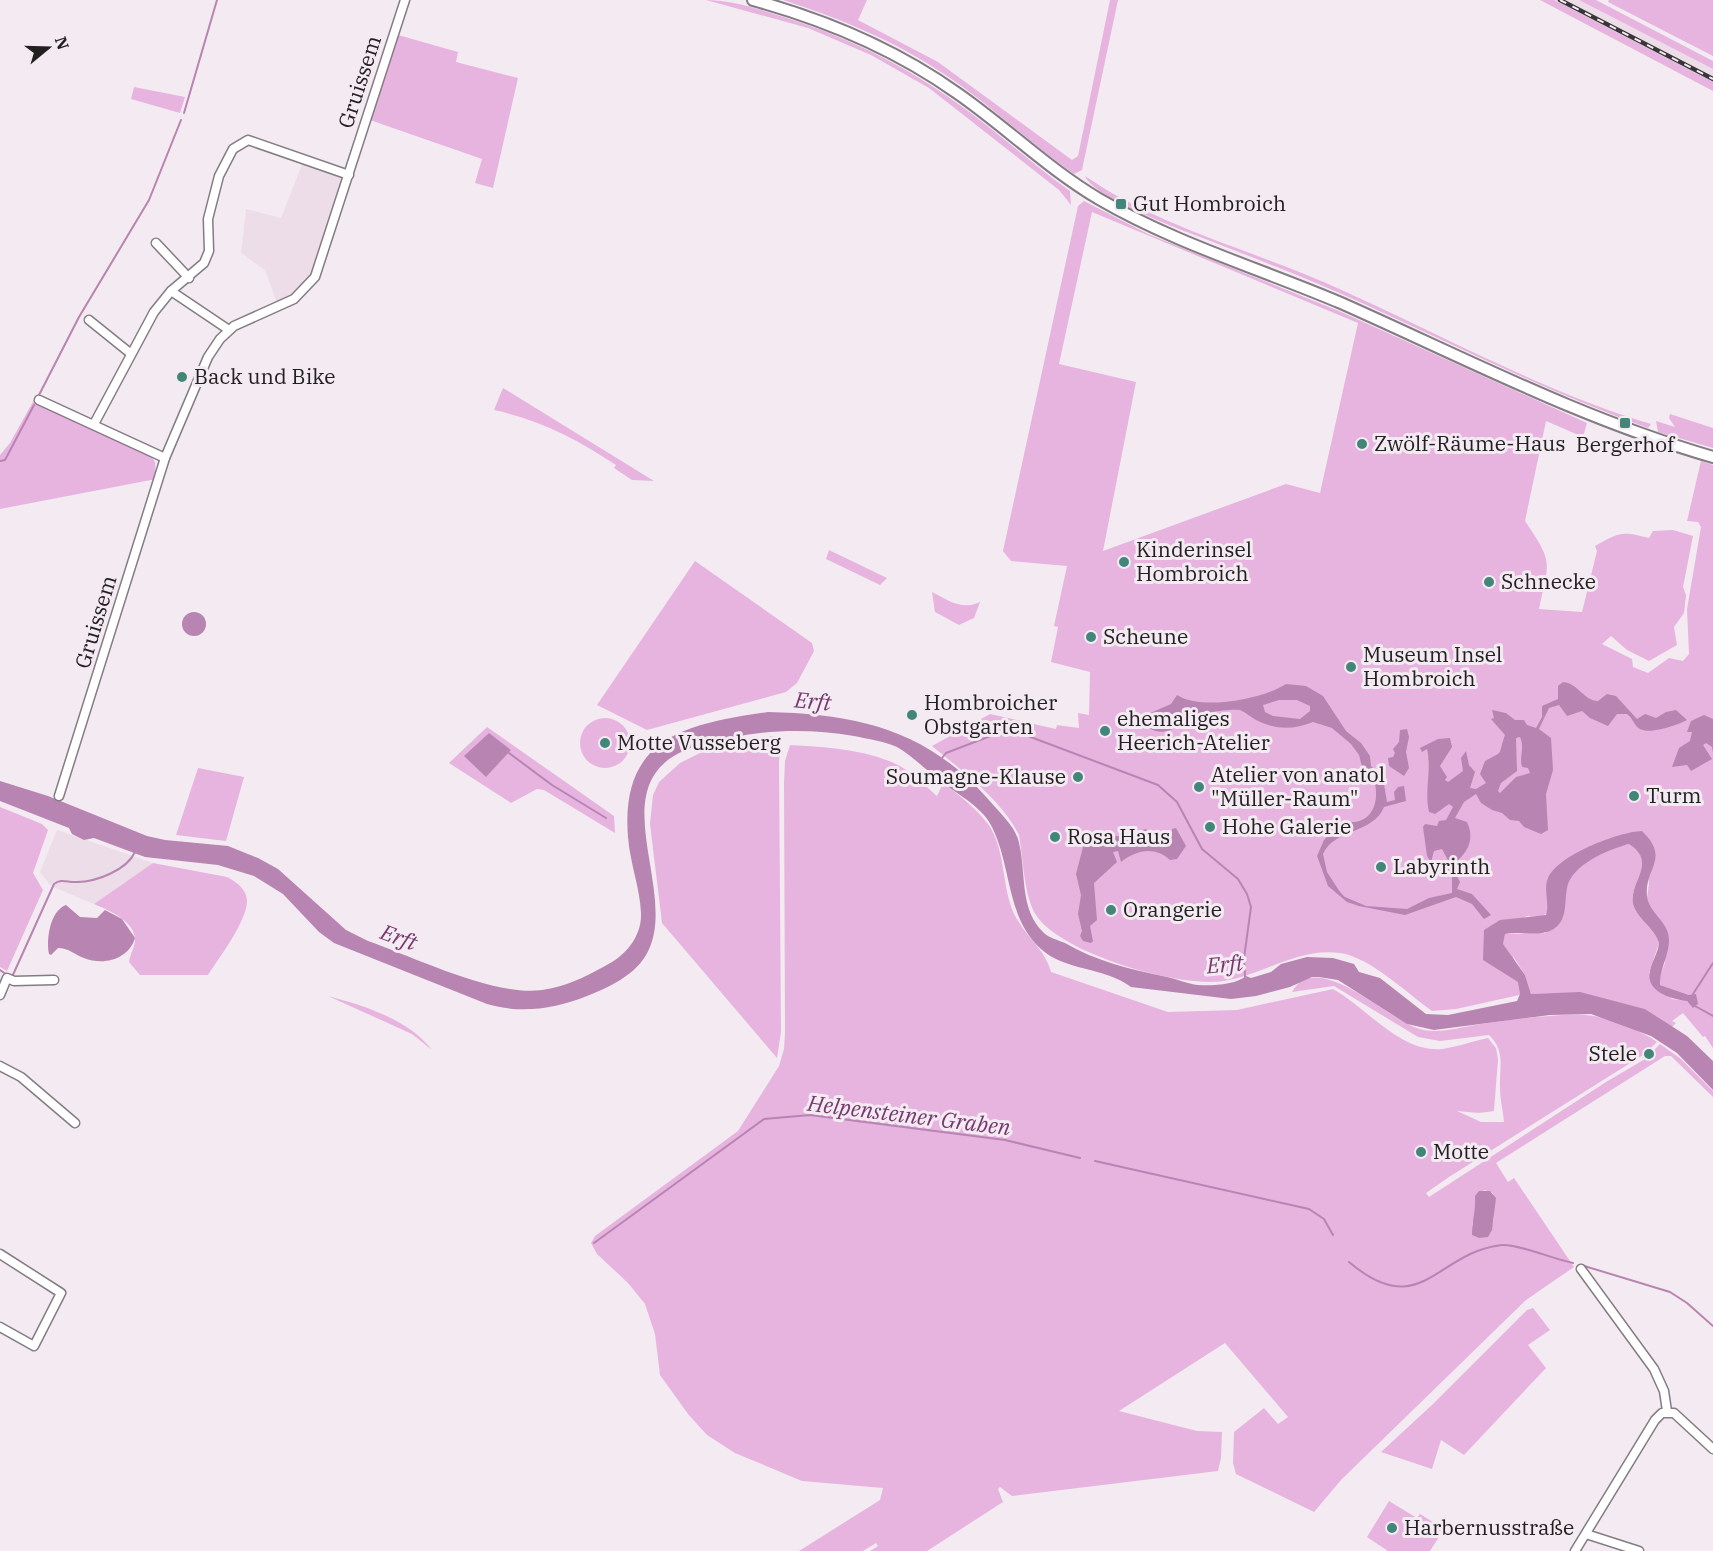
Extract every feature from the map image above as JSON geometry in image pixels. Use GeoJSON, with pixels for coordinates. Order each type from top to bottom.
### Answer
{"type":"FeatureCollection","features":[{"type":"Feature","properties":{"kind":"main road"},"geometry":{"type":"LineString","coordinates":[[753,0],[843,30],[915,65],[966,99],[1080,188],[1134,218],[1348,306],[1565,406],[1713,457]]}},
{"type":"Feature","properties":{"kind":"street","name":"Gruissem"},"geometry":{"type":"LineString","coordinates":[[59,796],[96,685],[165,458],[208,357],[229,330],[247,318],[294,299],[312,282],[349,176],[405,0]]}},
{"type":"Feature","properties":{"kind":"street"},"geometry":{"type":"LineString","coordinates":[[94,424],[154,312],[171,291],[201,268],[207,258],[208,219],[215,189],[229,154],[242,142],[248,140],[349,176]]}},
{"type":"Feature","properties":{"kind":"street"},"geometry":{"type":"LineString","coordinates":[[156,243],[189,278]]}},
{"type":"Feature","properties":{"kind":"street"},"geometry":{"type":"LineString","coordinates":[[171,291],[229,330]]}},
{"type":"Feature","properties":{"kind":"street"},"geometry":{"type":"LineString","coordinates":[[89,320],[130,353]]}},
{"type":"Feature","properties":{"kind":"street"},"geometry":{"type":"LineString","coordinates":[[39,400],[165,458]]}},
{"type":"Feature","properties":{"kind":"street"},"geometry":{"type":"LineString","coordinates":[[0,995],[7,978],[54,980]]}},
{"type":"Feature","properties":{"kind":"street"},"geometry":{"type":"LineString","coordinates":[[0,1066],[21,1077],[75,1123]]}},
{"type":"Feature","properties":{"kind":"street"},"geometry":{"type":"LineString","coordinates":[[0,1254],[61,1293],[33,1346],[0,1327]]}},
{"type":"Feature","properties":{"kind":"street"},"geometry":{"type":"LineString","coordinates":[[1581,1269],[1654,1369],[1664,1391],[1667,1411]]}},
{"type":"Feature","properties":{"kind":"street"},"geometry":{"type":"LineString","coordinates":[[1667,1411],[1674,1413],[1713,1449]]}},
{"type":"Feature","properties":{"kind":"street"},"geometry":{"type":"LineString","coordinates":[[1575,1551],[1655,1420],[1667,1411]]}},
{"type":"Feature","properties":{"kind":"street"},"geometry":{"type":"LineString","coordinates":[[1586,1534],[1639,1551]]}},
{"type":"Feature","properties":{"kind":"shaded area"},"geometry":{"type":"Polygon","coordinates":[[[706,0],[747,6],[808,25],[870,51],[909,72],[963,107],[1070,191],[1071,205],[1059,190],[929,88],[871,55],[808,28],[706,0]]]}},
{"type":"Feature","properties":{"kind":"shaded area"},"geometry":{"type":"Polygon","coordinates":[[[783,0],[867,0],[858,20],[938,62],[1072,160],[1078,156],[1110,0],[1118,0],[1082,170],[1074,174],[961,86],[906,51],[846,23],[783,0]]]}},
{"type":"Feature","properties":{"kind":"shaded area"},"geometry":{"type":"Polygon","coordinates":[[[1540,0],[1554,0],[1713,82],[1713,91],[1540,0]]]}},
{"type":"Feature","properties":{"kind":"shaded area"},"geometry":{"type":"Polygon","coordinates":[[[1554,0],[1579,0],[1713,69],[1713,82],[1554,0]]]}},
{"type":"Feature","properties":{"kind":"shaded area"},"geometry":{"type":"Polygon","coordinates":[[[1579,0],[1596,0],[1713,61],[1713,69],[1579,0]]]}},
{"type":"Feature","properties":{"kind":"shaded area"},"geometry":{"type":"Polygon","coordinates":[[[1609,0],[1713,0],[1713,56],[1608,2],[1609,0]]]}},
{"type":"Feature","properties":{"kind":"shaded area"},"geometry":{"type":"Polygon","coordinates":[[[398,35],[458,52],[456,62],[518,78],[493,188],[475,183],[482,159],[370,120],[398,35]]]}},
{"type":"Feature","properties":{"kind":"shaded area"},"geometry":{"type":"Polygon","coordinates":[[[134,87],[185,97],[180,113],[131,99],[134,87]]]}},
{"type":"Feature","properties":{"kind":"shaded area"},"geometry":{"type":"Polygon","coordinates":[[[303,162],[345,179],[314,272],[307,284],[287,299],[277,303],[265,270],[241,253],[246,209],[281,218],[303,162]]]}},
{"type":"Feature","properties":{"kind":"shaded area"},"geometry":{"type":"Polygon","coordinates":[[[1085,176],[1113,194],[1172,223],[1326,283],[1527,377],[1651,424],[1648,428],[1576,400],[1342,294],[1147,216],[1101,192],[1085,176]]]}},
{"type":"Feature","properties":{"kind":"shaded area","name":"Museum Insel Hombroich"},"geometry":{"type":"Polygon","coordinates":[[[1084,201],[1148,234],[1339,311],[1587,423],[1583,437],[1546,421],[1525,521],[1541,546],[1547,563],[1539,609],[1582,612],[1597,551],[1595,546],[1610,538],[1621,534],[1632,534],[1649,538],[1653,531],[1673,530],[1693,536],[1683,587],[1686,595],[1684,613],[1674,627],[1677,645],[1649,661],[1627,650],[1611,636],[1602,644],[1632,659],[1633,667],[1648,673],[1669,658],[1683,661],[1689,654],[1687,609],[1701,527],[1698,522],[1687,521],[1701,461],[1713,465],[1713,1048],[1683,1013],[1672,1021],[1676,1023],[1672,1027],[1645,1009],[1580,993],[1531,994],[1525,975],[1513,956],[1524,994],[1456,1009],[1432,1011],[1364,961],[1340,953],[1310,954],[1223,981],[1203,982],[1179,979],[1122,965],[1094,954],[1049,929],[1036,915],[1026,888],[1019,835],[1011,822],[980,786],[932,746],[990,714],[1056,729],[1057,725],[1079,728],[1078,713],[1089,715],[1090,672],[1051,662],[1058,627],[1054,626],[1067,566],[1011,561],[1003,551],[1078,206],[1084,201]],[[1092,212],[1059,364],[1136,382],[1103,551],[1286,484],[1320,493],[1358,323],[1092,212]],[[1629,838],[1615,847],[1629,844],[1641,858],[1642,865],[1635,887],[1633,904],[1659,943],[1649,973],[1672,999],[1687,1001],[1693,1007],[1689,995],[1660,985],[1659,977],[1665,963],[1647,898],[1649,883],[1646,855],[1629,838]],[[1548,912],[1542,917],[1527,916],[1499,933],[1503,942],[1505,934],[1546,933],[1548,912]]]}},
{"type":"Feature","properties":{"kind":"shaded area"},"geometry":{"type":"Polygon","coordinates":[[[503,388],[654,481],[632,480],[614,468],[616,465],[572,439],[527,419],[494,410],[503,388]]]}},
{"type":"Feature","properties":{"kind":"shaded area"},"geometry":{"type":"Polygon","coordinates":[[[34,400],[151,456],[155,462],[156,479],[0,509],[0,455],[10,443],[34,400]]]}},
{"type":"Feature","properties":{"kind":"shaded area"},"geometry":{"type":"Polygon","coordinates":[[[1670,414],[1713,428],[1713,448],[1658,432],[1656,421],[1675,427],[1669,418],[1670,414]]]}},
{"type":"Feature","properties":{"kind":"shaded area"},"geometry":{"type":"Polygon","coordinates":[[[829,550],[887,578],[880,585],[826,559],[829,550]]]}},
{"type":"Feature","properties":{"kind":"shaded area"},"geometry":{"type":"Polygon","coordinates":[[[695,561],[812,643],[814,651],[797,683],[786,692],[647,730],[597,705],[695,561]]]}},
{"type":"Feature","properties":{"kind":"shaded area"},"geometry":{"type":"Polygon","coordinates":[[[932,592],[961,605],[980,602],[974,618],[959,625],[935,612],[932,592]]]}},
{"type":"Feature","properties":{"kind":"shaded area"},"geometry":{"type":"Polygon","coordinates":[[[194,612],[202,616],[206,624],[202,632],[194,636],[186,632],[182,624],[186,616],[194,612]]]}},
{"type":"Feature","properties":{"kind":"shaded area"},"geometry":{"type":"Polygon","coordinates":[[[1563,682],[1568,683],[1589,698],[1598,701],[1607,694],[1616,696],[1637,719],[1645,714],[1656,718],[1666,712],[1676,710],[1687,720],[1651,731],[1638,728],[1627,714],[1617,714],[1608,726],[1590,718],[1582,711],[1567,716],[1559,705],[1549,708],[1539,729],[1551,738],[1553,770],[1546,794],[1548,830],[1541,834],[1524,827],[1519,821],[1510,820],[1502,813],[1481,803],[1476,794],[1464,802],[1455,818],[1467,822],[1470,834],[1467,850],[1455,863],[1466,867],[1456,874],[1460,882],[1457,889],[1472,894],[1491,915],[1484,919],[1472,904],[1456,897],[1405,915],[1347,902],[1328,886],[1317,856],[1324,840],[1335,828],[1343,830],[1350,822],[1364,819],[1369,815],[1376,798],[1375,784],[1364,774],[1359,755],[1351,744],[1332,728],[1313,722],[1291,728],[1278,727],[1256,720],[1240,710],[1203,714],[1178,727],[1162,732],[1145,725],[1148,714],[1171,704],[1177,695],[1188,700],[1216,703],[1263,694],[1286,684],[1306,686],[1323,696],[1346,731],[1361,743],[1370,756],[1371,766],[1383,778],[1387,802],[1395,800],[1394,792],[1398,787],[1404,786],[1406,801],[1384,807],[1372,822],[1336,839],[1323,854],[1327,872],[1345,897],[1366,906],[1407,909],[1429,898],[1452,893],[1452,873],[1446,874],[1444,870],[1450,864],[1442,849],[1434,851],[1431,862],[1427,856],[1423,827],[1425,824],[1437,826],[1439,821],[1446,820],[1453,807],[1449,804],[1435,814],[1429,812],[1427,749],[1422,752],[1420,748],[1438,739],[1450,738],[1452,747],[1440,766],[1447,777],[1445,780],[1448,782],[1463,771],[1461,758],[1466,751],[1469,765],[1475,772],[1470,788],[1476,789],[1486,783],[1480,774],[1485,761],[1500,752],[1505,735],[1491,719],[1494,718],[1492,710],[1506,713],[1515,720],[1524,720],[1527,725],[1536,728],[1542,717],[1542,706],[1558,699],[1558,686],[1563,682]],[[1279,700],[1263,705],[1265,712],[1273,716],[1300,719],[1310,711],[1310,706],[1297,700],[1279,700]],[[1520,737],[1516,738],[1517,771],[1501,783],[1498,791],[1500,793],[1516,777],[1530,773],[1528,768],[1522,767],[1520,737]]]}},
{"type":"Feature","properties":{"kind":"shaded area"},"geometry":{"type":"Polygon","coordinates":[[[768,712],[801,713],[861,722],[889,730],[941,757],[965,776],[1013,828],[1021,851],[1030,913],[1044,933],[1101,960],[1194,984],[1223,984],[1246,976],[1251,978],[1271,972],[1281,964],[1307,957],[1333,958],[1354,964],[1359,972],[1380,978],[1426,1014],[1448,1015],[1517,1001],[1520,994],[1518,982],[1483,960],[1484,930],[1500,920],[1546,915],[1547,883],[1554,869],[1590,846],[1631,832],[1642,831],[1655,849],[1656,856],[1647,886],[1647,896],[1651,908],[1666,928],[1669,940],[1660,985],[1689,995],[1696,994],[1698,1004],[1693,1008],[1687,1001],[1661,993],[1652,984],[1650,971],[1659,943],[1633,904],[1642,865],[1637,851],[1629,844],[1592,859],[1576,872],[1567,888],[1561,922],[1552,930],[1541,933],[1505,934],[1503,944],[1525,975],[1531,994],[1580,992],[1645,1009],[1687,1036],[1713,1061],[1713,1090],[1677,1053],[1651,1036],[1591,1014],[1550,1015],[1434,1030],[1407,1024],[1338,980],[1312,977],[1290,987],[1256,996],[1231,999],[1131,987],[1109,976],[1062,961],[1041,949],[1021,922],[1015,908],[999,844],[984,815],[897,747],[854,736],[796,731],[758,733],[700,745],[665,762],[649,787],[644,817],[656,918],[650,948],[630,973],[615,983],[563,1004],[537,1009],[512,1009],[487,1004],[334,943],[319,932],[283,894],[254,876],[218,865],[145,857],[94,838],[84,840],[72,834],[69,828],[0,801],[0,781],[48,796],[147,836],[228,846],[278,869],[346,930],[368,941],[478,982],[523,991],[542,990],[575,981],[612,962],[631,945],[639,930],[641,913],[629,847],[628,803],[635,777],[647,757],[664,742],[686,730],[768,712]]]}},
{"type":"Feature","properties":{"kind":"shaded area"},"geometry":{"type":"Polygon","coordinates":[[[1704,715],[1713,719],[1713,753],[1712,747],[1706,743],[1703,745],[1712,759],[1691,771],[1687,765],[1672,767],[1679,748],[1690,741],[1692,732],[1687,732],[1691,721],[1704,715]]]}},
{"type":"Feature","properties":{"kind":"shaded area","name":"Motte Vusseberg"},"geometry":{"type":"Polygon","coordinates":[[[605,718],[614,720],[625,729],[630,743],[628,752],[619,763],[605,768],[596,766],[585,757],[580,743],[582,734],[591,723],[605,718]]]}},
{"type":"Feature","properties":{"kind":"shaded area"},"geometry":{"type":"Polygon","coordinates":[[[487,727],[614,816],[615,833],[544,790],[537,789],[511,803],[449,763],[487,727]]]}},
{"type":"Feature","properties":{"kind":"shaded area"},"geometry":{"type":"Polygon","coordinates":[[[1407,729],[1409,737],[1406,752],[1409,768],[1404,776],[1389,766],[1388,758],[1393,757],[1395,753],[1393,749],[1399,742],[1400,730],[1407,729]]]}},
{"type":"Feature","properties":{"kind":"shaded area"},"geometry":{"type":"Polygon","coordinates":[[[489,733],[511,750],[486,777],[464,756],[489,733]]]}},
{"type":"Feature","properties":{"kind":"shaded area"},"geometry":{"type":"Polygon","coordinates":[[[778,736],[782,740],[779,762],[781,1032],[777,1058],[662,923],[650,824],[653,795],[659,782],[680,763],[710,748],[778,736]]]}},
{"type":"Feature","properties":{"kind":"shaded area"},"geometry":{"type":"Polygon","coordinates":[[[790,745],[857,752],[902,767],[937,796],[943,783],[955,792],[978,813],[994,833],[1012,909],[1021,926],[1044,955],[1051,972],[1168,1012],[1237,1010],[1333,989],[1385,1028],[1412,1044],[1442,1049],[1488,1038],[1496,1048],[1498,1059],[1494,1111],[1479,1113],[1457,1111],[1481,1122],[1504,1122],[1500,1092],[1500,1054],[1489,1035],[1440,1041],[1418,1037],[1334,986],[1292,992],[1303,980],[1318,978],[1336,982],[1355,991],[1407,1024],[1434,1031],[1535,1017],[1583,1015],[1618,1023],[1643,1033],[1657,1042],[1643,1055],[1449,1177],[1426,1193],[1429,1197],[1606,1082],[1645,1059],[1654,1057],[1655,1049],[1660,1044],[1681,1059],[1713,1091],[1713,1097],[1671,1056],[1665,1056],[1496,1163],[1508,1182],[1514,1178],[1574,1267],[1526,1300],[1341,1480],[1314,1512],[1236,1474],[1233,1463],[1234,1432],[1264,1408],[1278,1424],[1288,1417],[1225,1343],[1119,1411],[1197,1431],[1222,1432],[1218,1471],[1012,1496],[1000,1487],[998,1489],[1003,1502],[927,1551],[870,1551],[878,1546],[876,1543],[863,1551],[799,1551],[880,1500],[883,1488],[802,1481],[735,1453],[707,1435],[688,1414],[660,1375],[655,1334],[645,1304],[628,1283],[597,1254],[591,1243],[595,1236],[738,1131],[779,1066],[784,1049],[785,1033],[785,761],[790,745]],[[1484,1190],[1472,1225],[1479,1238],[1489,1231],[1494,1220],[1493,1193],[1484,1190]]]}},
{"type":"Feature","properties":{"kind":"shaded area"},"geometry":{"type":"Polygon","coordinates":[[[198,768],[244,777],[226,841],[176,835],[198,768]]]}},
{"type":"Feature","properties":{"kind":"shaded area"},"geometry":{"type":"Polygon","coordinates":[[[0,807],[42,824],[48,830],[33,873],[43,890],[7,971],[0,967],[0,807]]]}},
{"type":"Feature","properties":{"kind":"shaded area"},"geometry":{"type":"Polygon","coordinates":[[[1176,828],[1186,846],[1177,859],[1170,860],[1158,853],[1146,851],[1139,852],[1121,862],[1118,851],[1113,852],[1117,862],[1094,883],[1097,920],[1090,926],[1093,941],[1091,943],[1083,941],[1080,936],[1082,931],[1078,914],[1081,895],[1076,874],[1083,847],[1093,837],[1119,836],[1146,829],[1150,835],[1166,831],[1172,836],[1172,829],[1176,828]]]}},
{"type":"Feature","properties":{"kind":"shaded area"},"geometry":{"type":"Polygon","coordinates":[[[57,830],[153,863],[94,904],[51,886],[40,872],[57,830]]]}},
{"type":"Feature","properties":{"kind":"shaded area"},"geometry":{"type":"Polygon","coordinates":[[[153,863],[227,877],[237,883],[245,893],[247,901],[242,919],[232,939],[208,975],[140,975],[129,962],[135,941],[130,926],[106,909],[94,904],[153,863]]]}},
{"type":"Feature","properties":{"kind":"shaded area"},"geometry":{"type":"Polygon","coordinates":[[[66,905],[80,917],[97,918],[105,910],[122,919],[135,938],[132,945],[122,956],[107,961],[81,957],[62,948],[49,954],[50,926],[56,913],[66,905]]]}},
{"type":"Feature","properties":{"kind":"shaded area"},"geometry":{"type":"Polygon","coordinates":[[[328,996],[385,1015],[411,1030],[432,1050],[412,1034],[328,996]]]}},
{"type":"Feature","properties":{"kind":"shaded area"},"geometry":{"type":"Polygon","coordinates":[[[1479,1191],[1490,1191],[1496,1198],[1492,1230],[1488,1237],[1479,1238],[1472,1235],[1475,1196],[1479,1191]]]}},
{"type":"Feature","properties":{"kind":"shaded area"},"geometry":{"type":"Polygon","coordinates":[[[1533,1308],[1550,1330],[1528,1345],[1546,1368],[1464,1455],[1441,1440],[1432,1469],[1381,1452],[1433,1404],[1527,1310],[1533,1308]]]}},
{"type":"Feature","properties":{"kind":"shaded area"},"geometry":{"type":"Polygon","coordinates":[[[1389,1501],[1417,1518],[1420,1514],[1444,1529],[1430,1551],[1388,1551],[1367,1537],[1389,1501]]]}},
{"type":"Feature","properties":{"kind":"waterway"},"geometry":{"type":"LineString","coordinates":[[184,113],[217,0]]}},
{"type":"Feature","properties":{"kind":"waterway"},"geometry":{"type":"LineString","coordinates":[[39,395],[79,317],[149,200],[181,120]]}},
{"type":"Feature","properties":{"kind":"waterway"},"geometry":{"type":"LineString","coordinates":[[0,461],[5,460],[34,405]]}},
{"type":"Feature","properties":{"kind":"waterway","name":"Erft"},"geometry":{"type":"LineString","coordinates":[[942,758],[946,753],[993,735],[1020,733],[1158,785],[1177,802],[1202,849],[1238,879],[1247,894],[1251,907],[1244,958],[1245,977]]}},
{"type":"Feature","properties":{"kind":"waterway"},"geometry":{"type":"LineString","coordinates":[[509,753],[552,785],[606,818]]}},
{"type":"Feature","properties":{"kind":"waterway"},"geometry":{"type":"LineString","coordinates":[[12,977],[54,884],[60,881],[85,881],[110,874],[125,864],[135,852]]}},
{"type":"Feature","properties":{"kind":"waterway"},"geometry":{"type":"LineString","coordinates":[[1693,994],[1713,963]]}},
{"type":"Feature","properties":{"kind":"waterway"},"geometry":{"type":"LineString","coordinates":[[0,970],[6,974]]}},
{"type":"Feature","properties":{"kind":"waterway"},"geometry":{"type":"LineString","coordinates":[[1695,1006],[1713,1016]]}},
{"type":"Feature","properties":{"kind":"waterway","name":"Helpensteiner Graben"},"geometry":{"type":"LineString","coordinates":[[594,1243],[764,1119],[810,1115],[1005,1140],[1080,1158]]}},
{"type":"Feature","properties":{"kind":"waterway","name":"Helpensteiner Graben"},"geometry":{"type":"LineString","coordinates":[[1095,1161],[1309,1209],[1324,1219],[1333,1235]]}},
{"type":"Feature","properties":{"kind":"waterway","name":"Helpensteiner Graben"},"geometry":{"type":"LineString","coordinates":[[1349,1262],[1374,1279],[1394,1286],[1412,1285],[1428,1279],[1479,1250],[1502,1245],[1573,1263]]}},
{"type":"Feature","properties":{"kind":"waterway","name":"Helpensteiner Graben"},"geometry":{"type":"LineString","coordinates":[[1581,1265],[1670,1292],[1687,1303],[1713,1326]]}},
{"type":"Feature","properties":{"kind":"railway"},"geometry":{"type":"LineString","coordinates":[[1560,0],[1713,79]]}},
{"type":"Feature","properties":{"kind":"place","name":"Gut Hombroich"},"geometry":{"type":"Point","coordinates":[1121,204]}},
{"type":"Feature","properties":{"kind":"place","name":"Back und Bike"},"geometry":{"type":"Point","coordinates":[182,377]}},
{"type":"Feature","properties":{"kind":"place","name":"Bergerhof"},"geometry":{"type":"Point","coordinates":[1625,423]}},
{"type":"Feature","properties":{"kind":"place","name":"Zwölf-Räume-Haus"},"geometry":{"type":"Point","coordinates":[1362,444]}},
{"type":"Feature","properties":{"kind":"place","name":"Kinderinsel Hombroich"},"geometry":{"type":"Point","coordinates":[1124,562]}},
{"type":"Feature","properties":{"kind":"place","name":"Schnecke"},"geometry":{"type":"Point","coordinates":[1489,582]}},
{"type":"Feature","properties":{"kind":"place","name":"Scheune"},"geometry":{"type":"Point","coordinates":[1091,637]}},
{"type":"Feature","properties":{"kind":"place","name":"Museum Insel Hombroich"},"geometry":{"type":"Point","coordinates":[1351,667]}},
{"type":"Feature","properties":{"kind":"place","name":"Hombroicher Obstgarten"},"geometry":{"type":"Point","coordinates":[912,715]}},
{"type":"Feature","properties":{"kind":"place","name":"ehemaliges Heerich-Atelier"},"geometry":{"type":"Point","coordinates":[1105,731]}},
{"type":"Feature","properties":{"kind":"place","name":"Motte Vusseberg"},"geometry":{"type":"Point","coordinates":[605,743]}},
{"type":"Feature","properties":{"kind":"place","name":"Soumagne-Klause"},"geometry":{"type":"Point","coordinates":[1078,777]}},
{"type":"Feature","properties":{"kind":"place","name":"Atelier von anatol \"Müller-Raum\""},"geometry":{"type":"Point","coordinates":[1199,787]}},
{"type":"Feature","properties":{"kind":"place","name":"Turm"},"geometry":{"type":"Point","coordinates":[1634,796]}},
{"type":"Feature","properties":{"kind":"place","name":"Hohe Galerie"},"geometry":{"type":"Point","coordinates":[1210,827]}},
{"type":"Feature","properties":{"kind":"place","name":"Rosa Haus"},"geometry":{"type":"Point","coordinates":[1055,837]}},
{"type":"Feature","properties":{"kind":"place","name":"Labyrinth"},"geometry":{"type":"Point","coordinates":[1381,867]}},
{"type":"Feature","properties":{"kind":"place","name":"Orangerie"},"geometry":{"type":"Point","coordinates":[1111,910]}},
{"type":"Feature","properties":{"kind":"place","name":"Stele"},"geometry":{"type":"Point","coordinates":[1649,1054]}},
{"type":"Feature","properties":{"kind":"place","name":"Motte"},"geometry":{"type":"Point","coordinates":[1421,1152]}},
{"type":"Feature","properties":{"kind":"place","name":"Harbernusstraße"},"geometry":{"type":"Point","coordinates":[1392,1528]}}]}
